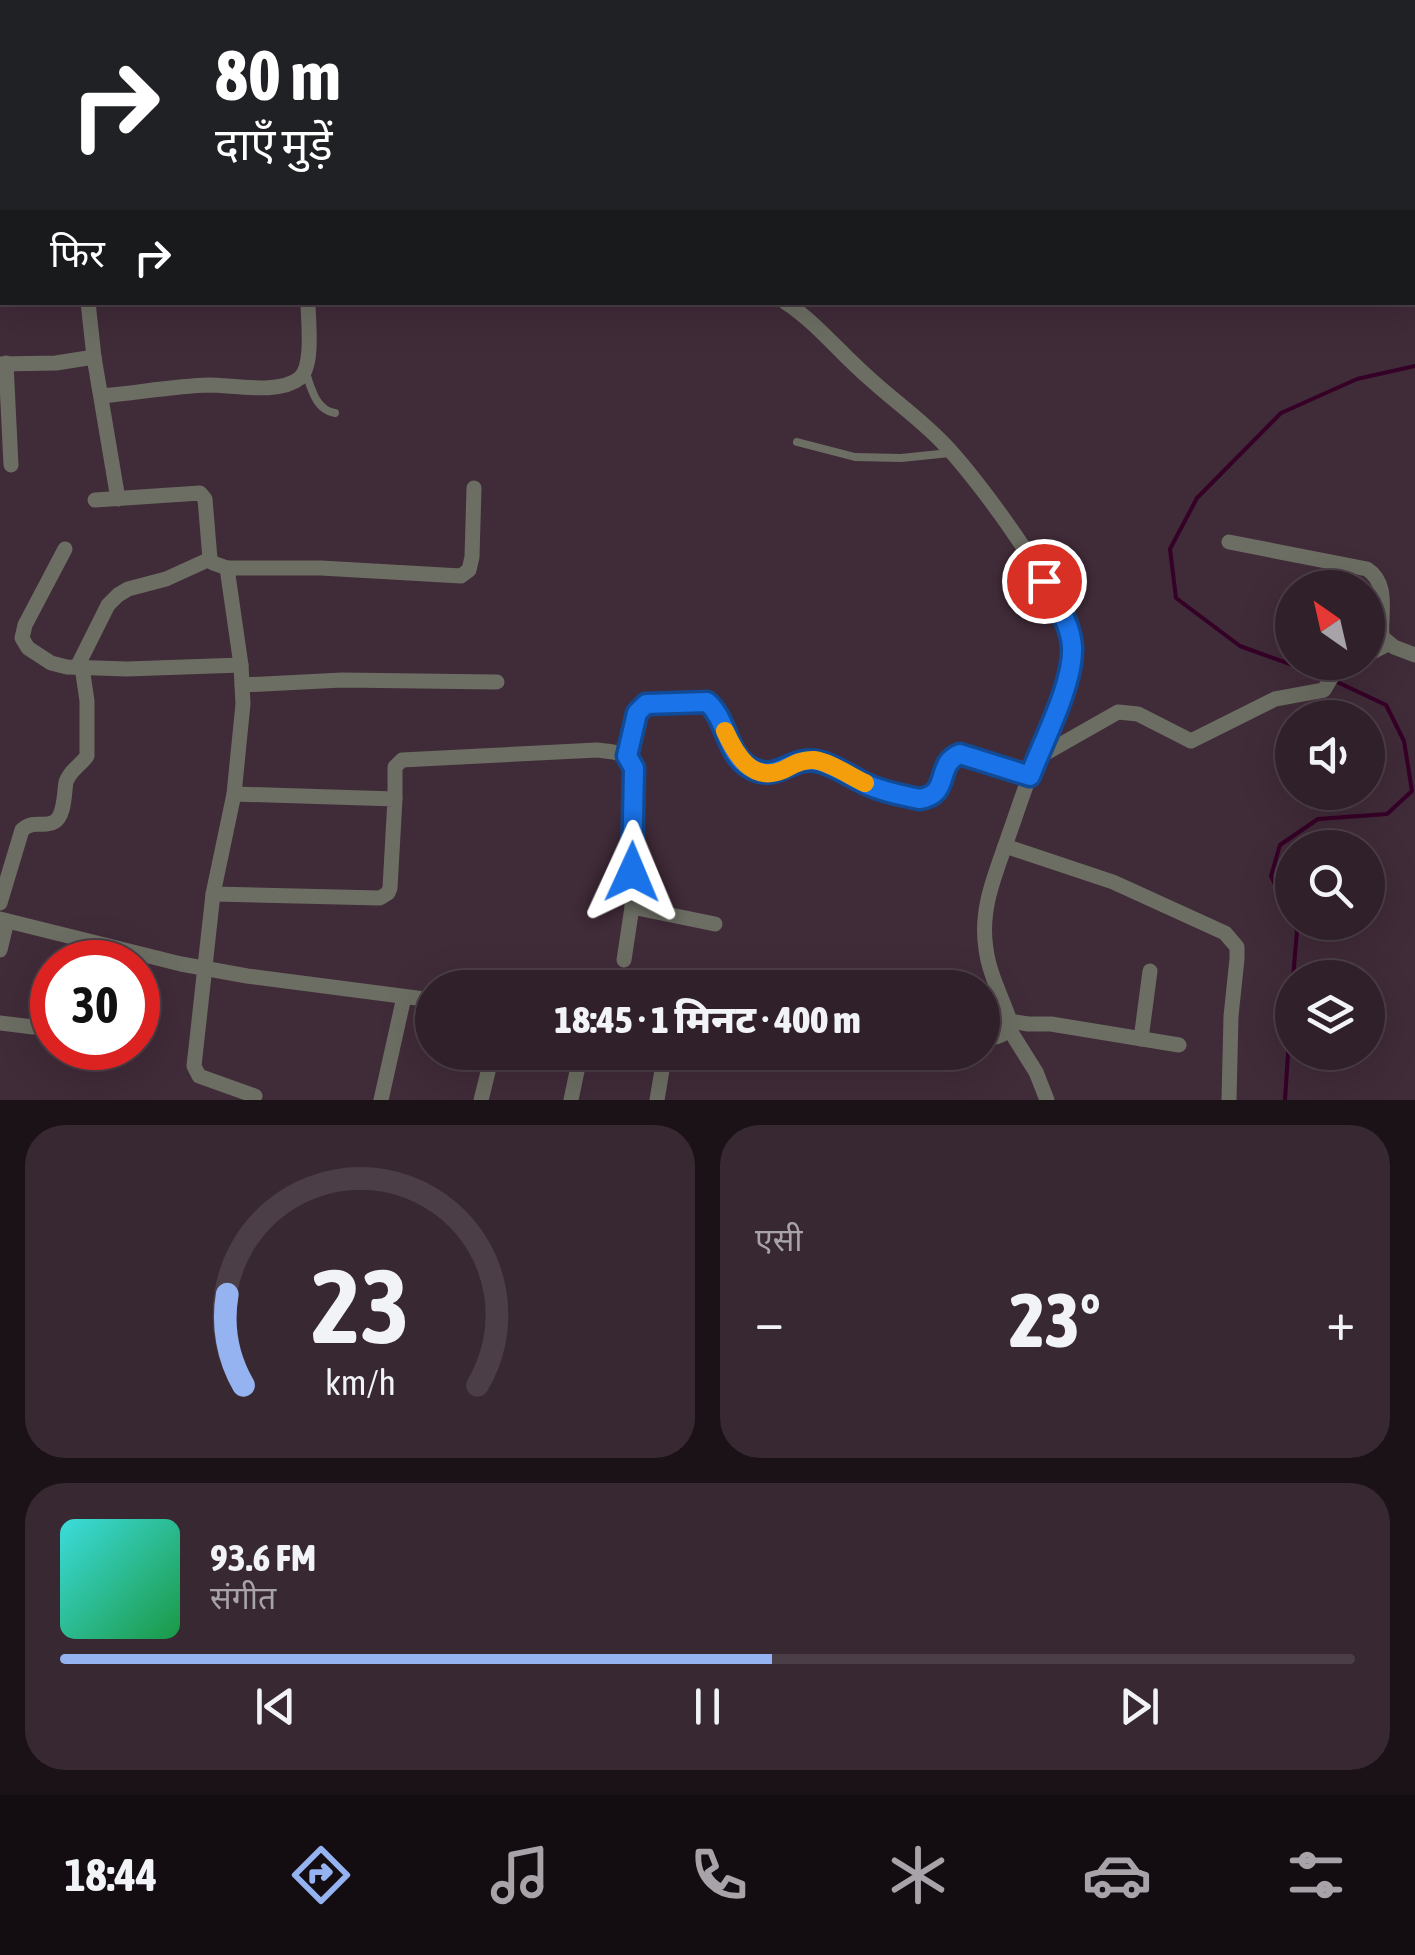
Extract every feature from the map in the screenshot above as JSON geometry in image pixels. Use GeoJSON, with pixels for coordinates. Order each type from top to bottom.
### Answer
{"type":"FeatureCollection","features":[{"type":"Feature","properties":{"kind":"street"},"geometry":{"type":"LineString","coordinates":[[88,305],[118,499]]}},
{"type":"Feature","properties":{"kind":"street"},"geometry":{"type":"LineString","coordinates":[[101,396],[208,385],[271,386],[297,380],[305,370],[309,351],[308,305]]}},
{"type":"Feature","properties":{"kind":"street"},"geometry":{"type":"LineString","coordinates":[[789,305],[806,316],[868,378],[952,452],[1024,548],[1071,638],[1065,685],[985,908],[991,971],[1010,1025],[1047,1100]]}},
{"type":"Feature","properties":{"kind":"street"},"geometry":{"type":"LineString","coordinates":[[11,465],[3,364],[56,363],[94,357]]}},
{"type":"Feature","properties":{"kind":"street"},"geometry":{"type":"LineString","coordinates":[[96,500],[200,493],[205,499],[210,559],[227,568],[320,568],[461,576],[468,570],[472,557],[474,488]]}},
{"type":"Feature","properties":{"kind":"street"},"geometry":{"type":"LineString","coordinates":[[1228,542],[1373,573],[1381,586],[1382,635],[1388,644],[1415,655]]}},
{"type":"Feature","properties":{"kind":"street"},"geometry":{"type":"LineString","coordinates":[[65,549],[25,625],[22,638],[28,648],[51,663],[79,667],[241,666]]}},
{"type":"Feature","properties":{"kind":"street"},"geometry":{"type":"LineString","coordinates":[[0,903],[22,830],[31,823],[56,820],[69,774],[87,756],[88,719],[79,667],[108,605],[128,590],[210,559]]}},
{"type":"Feature","properties":{"kind":"street"},"geometry":{"type":"LineString","coordinates":[[227,568],[244,704],[234,794],[213,894],[194,1071],[223,1093],[255,1096]]}},
{"type":"Feature","properties":{"kind":"street"},"geometry":{"type":"LineString","coordinates":[[242,685],[342,680],[496,682]]}},
{"type":"Feature","properties":{"kind":"street"},"geometry":{"type":"LineString","coordinates":[[1036,758],[1118,712],[1138,714],[1191,741],[1275,700],[1324,690],[1330,680]]}},
{"type":"Feature","properties":{"kind":"street"},"geometry":{"type":"LineString","coordinates":[[627,756],[637,713],[643,706],[704,701],[716,709],[741,761],[770,774],[814,760],[871,786],[919,799],[938,791],[948,762],[955,755],[1030,776]]}},
{"type":"Feature","properties":{"kind":"street"},"geometry":{"type":"LineString","coordinates":[[213,894],[385,897],[390,888],[395,767],[402,760],[620,752],[634,768],[632,906],[624,960]]}},
{"type":"Feature","properties":{"kind":"street"},"geometry":{"type":"LineString","coordinates":[[234,794],[395,799]]}},
{"type":"Feature","properties":{"kind":"street"},"geometry":{"type":"LineString","coordinates":[[1005,846],[1113,882],[1225,933],[1232,940],[1237,947],[1237,959],[1229,1100]]}},
{"type":"Feature","properties":{"kind":"street"},"geometry":{"type":"LineString","coordinates":[[632,906],[715,924]]}},
{"type":"Feature","properties":{"kind":"street"},"geometry":{"type":"LineString","coordinates":[[0,950],[4,920],[204,968],[415,998]]}},
{"type":"Feature","properties":{"kind":"street"},"geometry":{"type":"LineString","coordinates":[[1141,1039],[1150,972]]}},
{"type":"Feature","properties":{"kind":"street"},"geometry":{"type":"LineString","coordinates":[[382,1100],[404,997]]}},
{"type":"Feature","properties":{"kind":"street"},"geometry":{"type":"LineString","coordinates":[[0,1023],[30,1026]]}},
{"type":"Feature","properties":{"kind":"street"},"geometry":{"type":"LineString","coordinates":[[1000,1036],[1010,1025],[1051,1024],[1178,1045]]}},
{"type":"Feature","properties":{"kind":"street"},"geometry":{"type":"LineString","coordinates":[[481,1100],[488,1070]]}},
{"type":"Feature","properties":{"kind":"street"},"geometry":{"type":"LineString","coordinates":[[571,1100],[577,1070]]}},
{"type":"Feature","properties":{"kind":"street"},"geometry":{"type":"LineString","coordinates":[[657,1100],[662,1070]]}},
{"type":"Feature","properties":{"kind":"lane"},"geometry":{"type":"LineString","coordinates":[[305,370],[319,405],[335,413]]}},
{"type":"Feature","properties":{"kind":"lane"},"geometry":{"type":"LineString","coordinates":[[797,442],[855,457],[952,452]]}},
{"type":"Feature","properties":{"kind":"waterway"},"geometry":{"type":"LineString","coordinates":[[1275,659],[1240,646],[1176,598],[1170,549],[1197,498],[1281,413],[1357,379],[1415,366]]}},
{"type":"Feature","properties":{"kind":"waterway"},"geometry":{"type":"LineString","coordinates":[[1295,960],[1297,931],[1271,876],[1280,845],[1318,819],[1387,814],[1412,791],[1404,741],[1386,705],[1335,681]]}},
{"type":"Feature","properties":{"kind":"waterway"},"geometry":{"type":"LineString","coordinates":[[1285,1100],[1287,1070]]}},
{"type":"Feature","properties":{"kind":"slow traffic"},"geometry":{"type":"LineString","coordinates":[[725,731],[741,761],[754,770],[770,774],[814,760],[865,783]]}},
{"type":"Feature","properties":{"kind":"route"},"geometry":{"type":"LineString","coordinates":[[632,872],[634,768],[627,756],[637,713],[646,704],[707,702],[716,709],[741,761],[770,774],[814,760],[871,786],[919,799],[938,791],[948,762],[955,755],[1030,776],[1065,685],[1072,653],[1068,628],[1044,581]]}}]}
